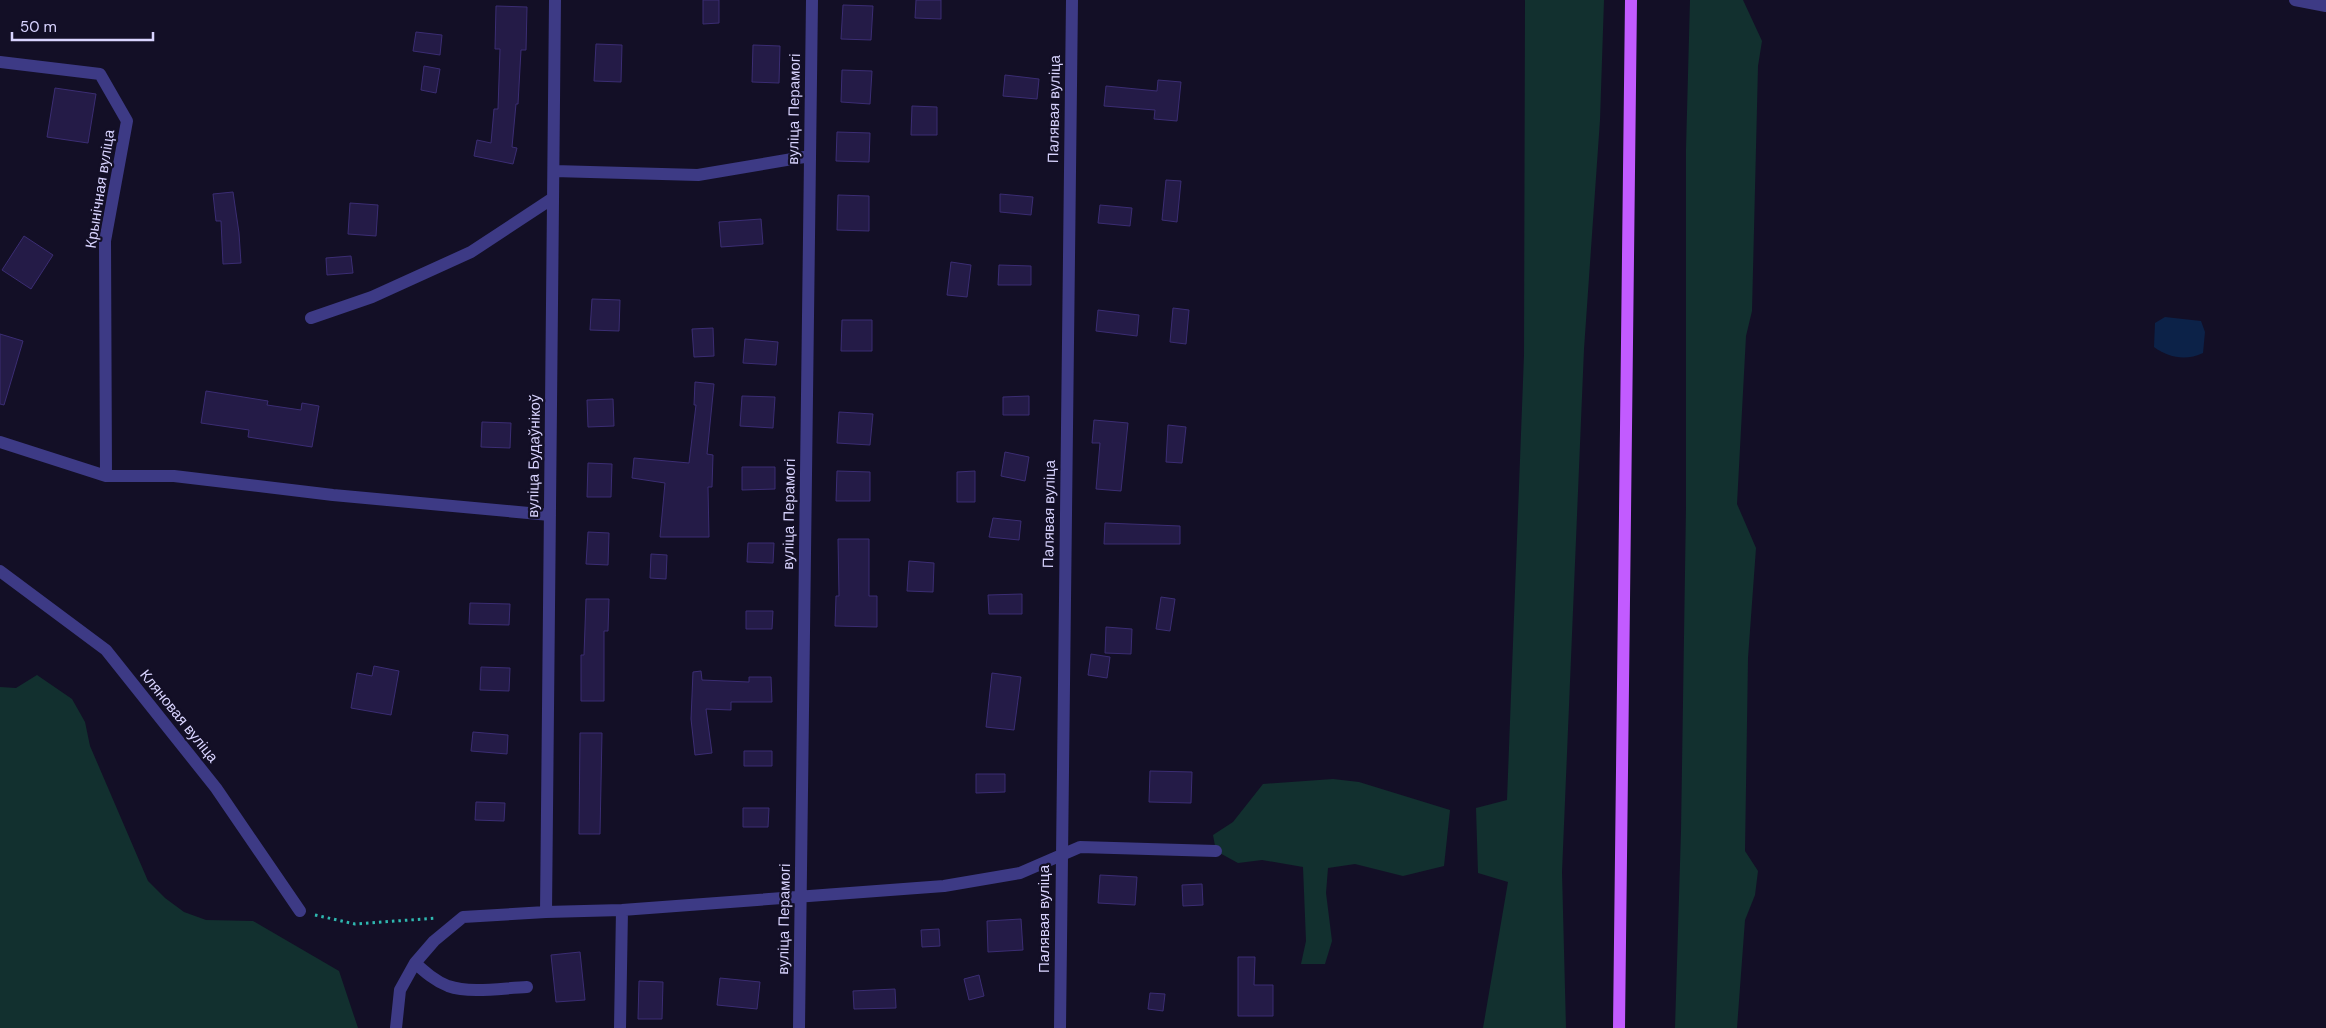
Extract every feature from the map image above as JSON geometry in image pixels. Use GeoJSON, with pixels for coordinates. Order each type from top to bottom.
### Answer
{"type":"FeatureCollection","features":[{"type":"Feature","properties":{"kind":"main road"},"geometry":{"type":"LineString","coordinates":[[1619,1028],[1631,0]]}},
{"type":"Feature","properties":{"kind":"street","name":"вуліца Будаўнікоў"},"geometry":{"type":"LineString","coordinates":[[546,912],[555,0]]}},
{"type":"Feature","properties":{"kind":"street","name":"вуліца Перамогі"},"geometry":{"type":"LineString","coordinates":[[799,1028],[812,0]]}},
{"type":"Feature","properties":{"kind":"street","name":"Палявая вуліца"},"geometry":{"type":"LineString","coordinates":[[1060,1028],[1072,0]]}},
{"type":"Feature","properties":{"kind":"street"},"geometry":{"type":"LineString","coordinates":[[2295,0],[2326,6]]}},
{"type":"Feature","properties":{"kind":"street","name":"Крынічная вуліца"},"geometry":{"type":"LineString","coordinates":[[0,62],[100,74],[127,121],[105,241],[106,476]]}},
{"type":"Feature","properties":{"kind":"street"},"geometry":{"type":"LineString","coordinates":[[554,171],[698,176],[810,156]]}},
{"type":"Feature","properties":{"kind":"street"},"geometry":{"type":"LineString","coordinates":[[311,318],[372,297],[471,252],[553,198]]}},
{"type":"Feature","properties":{"kind":"street"},"geometry":{"type":"LineString","coordinates":[[0,442],[106,476],[174,476],[333,495],[550,515]]}},
{"type":"Feature","properties":{"kind":"street","name":"Кляновая вуліца"},"geometry":{"type":"LineString","coordinates":[[0,571],[106,650],[216,788],[300,911]]}},
{"type":"Feature","properties":{"kind":"street"},"geometry":{"type":"LineString","coordinates":[[396,1028],[400,990],[415,964],[434,941],[463,917],[622,910],[944,886],[1020,873],[1080,847],[1216,850]]}},
{"type":"Feature","properties":{"kind":"street"},"geometry":{"type":"LineString","coordinates":[[620,1028],[622,910]]}},
{"type":"Feature","properties":{"kind":"street"},"geometry":{"type":"LineString","coordinates":[[415,964],[433,978],[448,986],[466,989],[527,987]]}},
{"type":"Feature","properties":{"kind":"path"},"geometry":{"type":"LineString","coordinates":[[300,911],[355,924],[463,917]]}},
{"type":"Feature","properties":{"kind":"green space"},"geometry":{"type":"Polygon","coordinates":[[[1525,0],[1604,0],[1600,120],[1584,349],[1562,872],[1566,1028],[1483,1028],[1508,882],[1478,873],[1476,808],[1507,800],[1524,355],[1525,0]]]}},
{"type":"Feature","properties":{"kind":"green space"},"geometry":{"type":"Polygon","coordinates":[[[1690,0],[1743,0],[1762,41],[1758,66],[1752,311],[1746,336],[1737,504],[1756,548],[1748,658],[1745,851],[1758,871],[1755,895],[1745,920],[1737,1028],[1675,1028],[1681,831],[1686,507],[1686,149],[1690,0]]]}},
{"type":"Feature","properties":{"kind":"green space"},"geometry":{"type":"Polygon","coordinates":[[[37,675],[72,699],[85,722],[90,746],[148,881],[165,898],[184,912],[206,920],[253,921],[339,971],[358,1028],[0,1028],[0,687],[16,688],[37,675]]]}},
{"type":"Feature","properties":{"kind":"green space"},"geometry":{"type":"Polygon","coordinates":[[[1333,779],[1359,782],[1450,810],[1444,866],[1403,876],[1355,864],[1328,868],[1326,893],[1332,941],[1325,964],[1301,964],[1306,941],[1303,867],[1262,860],[1238,863],[1216,851],[1213,835],[1233,822],[1263,784],[1333,779]]]}},
{"type":"Feature","properties":{"kind":"water"},"geometry":{"type":"Polygon","coordinates":[[[2165,317],[2201,321],[2205,332],[2203,353],[2184,358],[2166,354],[2154,347],[2155,323],[2165,317]]]}},
{"type":"Feature","properties":{"kind":"building"},"geometry":{"type":"Polygon","coordinates":[[[703,0],[719,0],[719,23],[703,24],[703,0]]]}},
{"type":"Feature","properties":{"kind":"building"},"geometry":{"type":"Polygon","coordinates":[[[916,0],[941,0],[941,19],[915,18],[916,0]]]}},
{"type":"Feature","properties":{"kind":"building"},"geometry":{"type":"Polygon","coordinates":[[[843,5],[873,6],[871,40],[841,39],[843,5]]]}},
{"type":"Feature","properties":{"kind":"building"},"geometry":{"type":"Polygon","coordinates":[[[496,6],[527,7],[526,50],[521,50],[518,104],[516,104],[512,147],[517,148],[513,164],[474,156],[477,140],[491,143],[494,109],[498,109],[500,49],[495,49],[496,6]]]}},
{"type":"Feature","properties":{"kind":"building"},"geometry":{"type":"Polygon","coordinates":[[[416,32],[442,35],[440,55],[413,51],[416,32]]]}},
{"type":"Feature","properties":{"kind":"building"},"geometry":{"type":"Polygon","coordinates":[[[596,44],[622,45],[621,82],[594,81],[596,44]]]}},
{"type":"Feature","properties":{"kind":"building"},"geometry":{"type":"Polygon","coordinates":[[[753,45],[780,46],[779,83],[752,82],[753,45]]]}},
{"type":"Feature","properties":{"kind":"building"},"geometry":{"type":"Polygon","coordinates":[[[424,66],[440,69],[436,93],[421,90],[424,66]]]}},
{"type":"Feature","properties":{"kind":"building"},"geometry":{"type":"Polygon","coordinates":[[[842,70],[872,71],[870,104],[841,102],[842,70]]]}},
{"type":"Feature","properties":{"kind":"building"},"geometry":{"type":"Polygon","coordinates":[[[1005,75],[1039,79],[1037,99],[1003,96],[1005,75]]]}},
{"type":"Feature","properties":{"kind":"building"},"geometry":{"type":"Polygon","coordinates":[[[1158,80],[1181,82],[1177,121],[1154,119],[1155,110],[1104,106],[1106,86],[1157,91],[1158,80]]]}},
{"type":"Feature","properties":{"kind":"building"},"geometry":{"type":"Polygon","coordinates":[[[55,88],[96,94],[88,143],[47,137],[55,88]]]}},
{"type":"Feature","properties":{"kind":"building"},"geometry":{"type":"Polygon","coordinates":[[[912,106],[937,107],[937,135],[911,135],[912,106]]]}},
{"type":"Feature","properties":{"kind":"building"},"geometry":{"type":"Polygon","coordinates":[[[837,132],[870,133],[869,162],[836,161],[837,132]]]}},
{"type":"Feature","properties":{"kind":"building"},"geometry":{"type":"Polygon","coordinates":[[[1166,180],[1181,181],[1177,222],[1162,220],[1166,180]]]}},
{"type":"Feature","properties":{"kind":"building"},"geometry":{"type":"Polygon","coordinates":[[[233,192],[241,263],[223,264],[221,221],[216,221],[213,194],[233,192]]]}},
{"type":"Feature","properties":{"kind":"building"},"geometry":{"type":"Polygon","coordinates":[[[1000,194],[1033,197],[1031,215],[1000,212],[1000,194]]]}},
{"type":"Feature","properties":{"kind":"building"},"geometry":{"type":"Polygon","coordinates":[[[838,195],[869,196],[869,231],[837,230],[838,195]]]}},
{"type":"Feature","properties":{"kind":"building"},"geometry":{"type":"Polygon","coordinates":[[[350,203],[378,205],[376,236],[348,234],[350,203]]]}},
{"type":"Feature","properties":{"kind":"building"},"geometry":{"type":"Polygon","coordinates":[[[1100,205],[1132,208],[1130,226],[1098,223],[1100,205]]]}},
{"type":"Feature","properties":{"kind":"building"},"geometry":{"type":"Polygon","coordinates":[[[761,219],[763,244],[721,247],[719,222],[761,219]]]}},
{"type":"Feature","properties":{"kind":"building"},"geometry":{"type":"Polygon","coordinates":[[[24,236],[53,255],[31,289],[2,270],[24,236]]]}},
{"type":"Feature","properties":{"kind":"building"},"geometry":{"type":"Polygon","coordinates":[[[351,256],[353,273],[327,275],[326,258],[351,256]]]}},
{"type":"Feature","properties":{"kind":"building"},"geometry":{"type":"Polygon","coordinates":[[[951,262],[971,265],[967,297],[947,295],[951,262]]]}},
{"type":"Feature","properties":{"kind":"building"},"geometry":{"type":"Polygon","coordinates":[[[999,265],[1031,266],[1031,285],[998,285],[999,265]]]}},
{"type":"Feature","properties":{"kind":"building"},"geometry":{"type":"Polygon","coordinates":[[[592,299],[620,300],[619,331],[590,330],[592,299]]]}},
{"type":"Feature","properties":{"kind":"building"},"geometry":{"type":"Polygon","coordinates":[[[1173,308],[1189,310],[1186,344],[1170,342],[1173,308]]]}},
{"type":"Feature","properties":{"kind":"building"},"geometry":{"type":"Polygon","coordinates":[[[1098,310],[1139,315],[1137,336],[1096,331],[1098,310]]]}},
{"type":"Feature","properties":{"kind":"building"},"geometry":{"type":"Polygon","coordinates":[[[842,320],[872,320],[872,351],[841,351],[842,320]]]}},
{"type":"Feature","properties":{"kind":"building"},"geometry":{"type":"Polygon","coordinates":[[[713,328],[714,356],[694,357],[692,329],[713,328]]]}},
{"type":"Feature","properties":{"kind":"building"},"geometry":{"type":"Polygon","coordinates":[[[0,334],[23,341],[4,405],[0,404],[0,334]]]}},
{"type":"Feature","properties":{"kind":"building"},"geometry":{"type":"Polygon","coordinates":[[[745,339],[778,342],[776,365],[743,363],[745,339]]]}},
{"type":"Feature","properties":{"kind":"building"},"geometry":{"type":"Polygon","coordinates":[[[695,382],[714,384],[707,454],[713,455],[712,487],[708,487],[709,537],[660,537],[665,483],[632,478],[634,458],[689,463],[696,405],[694,405],[695,382]]]}},
{"type":"Feature","properties":{"kind":"building"},"geometry":{"type":"Polygon","coordinates":[[[206,391],[268,401],[267,405],[301,410],[302,403],[319,406],[312,447],[248,437],[249,430],[201,423],[206,391]]]}},
{"type":"Feature","properties":{"kind":"building"},"geometry":{"type":"Polygon","coordinates":[[[742,396],[775,397],[773,428],[740,426],[742,396]]]}},
{"type":"Feature","properties":{"kind":"building"},"geometry":{"type":"Polygon","coordinates":[[[1029,396],[1029,415],[1003,415],[1003,397],[1029,396]]]}},
{"type":"Feature","properties":{"kind":"building"},"geometry":{"type":"Polygon","coordinates":[[[613,399],[614,426],[588,427],[587,400],[613,399]]]}},
{"type":"Feature","properties":{"kind":"building"},"geometry":{"type":"Polygon","coordinates":[[[839,412],[873,414],[870,445],[837,443],[839,412]]]}},
{"type":"Feature","properties":{"kind":"building"},"geometry":{"type":"Polygon","coordinates":[[[1094,420],[1128,423],[1121,491],[1096,489],[1100,443],[1092,443],[1094,420]]]}},
{"type":"Feature","properties":{"kind":"building"},"geometry":{"type":"Polygon","coordinates":[[[482,422],[511,423],[510,448],[481,447],[482,422]]]}},
{"type":"Feature","properties":{"kind":"building"},"geometry":{"type":"Polygon","coordinates":[[[1168,425],[1186,427],[1182,463],[1166,462],[1168,425]]]}},
{"type":"Feature","properties":{"kind":"building"},"geometry":{"type":"Polygon","coordinates":[[[1005,452],[1029,457],[1025,481],[1001,476],[1005,452]]]}},
{"type":"Feature","properties":{"kind":"building"},"geometry":{"type":"Polygon","coordinates":[[[588,463],[612,464],[611,497],[587,497],[588,463]]]}},
{"type":"Feature","properties":{"kind":"building"},"geometry":{"type":"Polygon","coordinates":[[[742,467],[775,467],[775,489],[742,490],[742,467]]]}},
{"type":"Feature","properties":{"kind":"building"},"geometry":{"type":"Polygon","coordinates":[[[837,471],[870,472],[870,501],[836,501],[837,471]]]}},
{"type":"Feature","properties":{"kind":"building"},"geometry":{"type":"Polygon","coordinates":[[[975,471],[975,502],[957,502],[957,472],[975,471]]]}},
{"type":"Feature","properties":{"kind":"building"},"geometry":{"type":"Polygon","coordinates":[[[993,518],[1021,521],[1019,540],[989,537],[993,518]]]}},
{"type":"Feature","properties":{"kind":"building"},"geometry":{"type":"Polygon","coordinates":[[[1105,523],[1180,526],[1180,544],[1104,544],[1105,523]]]}},
{"type":"Feature","properties":{"kind":"building"},"geometry":{"type":"Polygon","coordinates":[[[588,532],[609,533],[608,565],[586,564],[588,532]]]}},
{"type":"Feature","properties":{"kind":"building"},"geometry":{"type":"Polygon","coordinates":[[[838,539],[869,539],[869,596],[877,596],[877,627],[835,626],[836,596],[839,596],[838,539]]]}},
{"type":"Feature","properties":{"kind":"building"},"geometry":{"type":"Polygon","coordinates":[[[748,543],[774,543],[773,563],[747,562],[748,543]]]}},
{"type":"Feature","properties":{"kind":"building"},"geometry":{"type":"Polygon","coordinates":[[[651,554],[667,555],[666,579],[650,578],[651,554]]]}},
{"type":"Feature","properties":{"kind":"building"},"geometry":{"type":"Polygon","coordinates":[[[909,561],[934,563],[933,592],[907,591],[909,561]]]}},
{"type":"Feature","properties":{"kind":"building"},"geometry":{"type":"Polygon","coordinates":[[[1022,594],[1022,614],[989,614],[988,595],[1022,594]]]}},
{"type":"Feature","properties":{"kind":"building"},"geometry":{"type":"Polygon","coordinates":[[[1161,597],[1175,599],[1170,631],[1156,629],[1161,597]]]}},
{"type":"Feature","properties":{"kind":"building"},"geometry":{"type":"Polygon","coordinates":[[[586,599],[609,599],[608,631],[604,631],[604,701],[581,701],[581,655],[584,655],[586,599]]]}},
{"type":"Feature","properties":{"kind":"building"},"geometry":{"type":"Polygon","coordinates":[[[470,603],[510,604],[509,625],[469,624],[470,603]]]}},
{"type":"Feature","properties":{"kind":"building"},"geometry":{"type":"Polygon","coordinates":[[[746,611],[773,611],[772,629],[746,629],[746,611]]]}},
{"type":"Feature","properties":{"kind":"building"},"geometry":{"type":"Polygon","coordinates":[[[1106,627],[1132,629],[1131,654],[1105,653],[1106,627]]]}},
{"type":"Feature","properties":{"kind":"building"},"geometry":{"type":"Polygon","coordinates":[[[1091,654],[1110,657],[1107,678],[1088,675],[1091,654]]]}},
{"type":"Feature","properties":{"kind":"building"},"geometry":{"type":"Polygon","coordinates":[[[374,666],[399,671],[391,715],[351,708],[357,673],[372,676],[374,666]]]}},
{"type":"Feature","properties":{"kind":"building"},"geometry":{"type":"Polygon","coordinates":[[[481,667],[510,668],[509,691],[480,690],[481,667]]]}},
{"type":"Feature","properties":{"kind":"building"},"geometry":{"type":"Polygon","coordinates":[[[701,671],[702,680],[749,682],[749,677],[771,677],[772,702],[731,702],[731,710],[706,709],[712,753],[695,755],[691,719],[693,672],[701,671]]]}},
{"type":"Feature","properties":{"kind":"building"},"geometry":{"type":"Polygon","coordinates":[[[992,673],[1021,677],[1014,730],[986,727],[992,673]]]}},
{"type":"Feature","properties":{"kind":"building"},"geometry":{"type":"Polygon","coordinates":[[[473,732],[508,735],[507,754],[471,751],[473,732]]]}},
{"type":"Feature","properties":{"kind":"building"},"geometry":{"type":"Polygon","coordinates":[[[580,733],[602,733],[600,834],[579,834],[580,733]]]}},
{"type":"Feature","properties":{"kind":"building"},"geometry":{"type":"Polygon","coordinates":[[[744,751],[772,751],[772,766],[744,766],[744,751]]]}},
{"type":"Feature","properties":{"kind":"building"},"geometry":{"type":"Polygon","coordinates":[[[1150,771],[1192,772],[1191,803],[1149,802],[1150,771]]]}},
{"type":"Feature","properties":{"kind":"building"},"geometry":{"type":"Polygon","coordinates":[[[976,774],[1005,774],[1005,792],[976,793],[976,774]]]}},
{"type":"Feature","properties":{"kind":"building"},"geometry":{"type":"Polygon","coordinates":[[[476,802],[505,803],[504,821],[475,820],[476,802]]]}},
{"type":"Feature","properties":{"kind":"building"},"geometry":{"type":"Polygon","coordinates":[[[743,808],[769,808],[768,827],[743,827],[743,808]]]}},
{"type":"Feature","properties":{"kind":"building"},"geometry":{"type":"Polygon","coordinates":[[[1100,875],[1137,877],[1135,905],[1098,903],[1100,875]]]}},
{"type":"Feature","properties":{"kind":"building"},"geometry":{"type":"Polygon","coordinates":[[[1202,884],[1203,905],[1183,906],[1182,885],[1202,884]]]}},
{"type":"Feature","properties":{"kind":"building"},"geometry":{"type":"Polygon","coordinates":[[[1021,919],[1023,950],[988,952],[987,921],[1021,919]]]}},
{"type":"Feature","properties":{"kind":"building"},"geometry":{"type":"Polygon","coordinates":[[[939,929],[940,946],[922,947],[921,930],[939,929]]]}},
{"type":"Feature","properties":{"kind":"building"},"geometry":{"type":"Polygon","coordinates":[[[580,952],[585,1000],[556,1002],[551,955],[580,952]]]}},
{"type":"Feature","properties":{"kind":"building"},"geometry":{"type":"Polygon","coordinates":[[[1238,957],[1255,957],[1254,985],[1273,985],[1273,1016],[1238,1016],[1238,957]]]}},
{"type":"Feature","properties":{"kind":"building"},"geometry":{"type":"Polygon","coordinates":[[[979,975],[984,996],[969,1000],[964,979],[979,975]]]}},
{"type":"Feature","properties":{"kind":"building"},"geometry":{"type":"Polygon","coordinates":[[[720,978],[760,982],[757,1009],[717,1005],[720,978]]]}},
{"type":"Feature","properties":{"kind":"building"},"geometry":{"type":"Polygon","coordinates":[[[639,981],[663,982],[662,1019],[638,1019],[639,981]]]}},
{"type":"Feature","properties":{"kind":"building"},"geometry":{"type":"Polygon","coordinates":[[[895,989],[896,1008],[854,1009],[853,991],[895,989]]]}},
{"type":"Feature","properties":{"kind":"building"},"geometry":{"type":"Polygon","coordinates":[[[1150,993],[1165,994],[1163,1011],[1148,1009],[1150,993]]]}}]}
